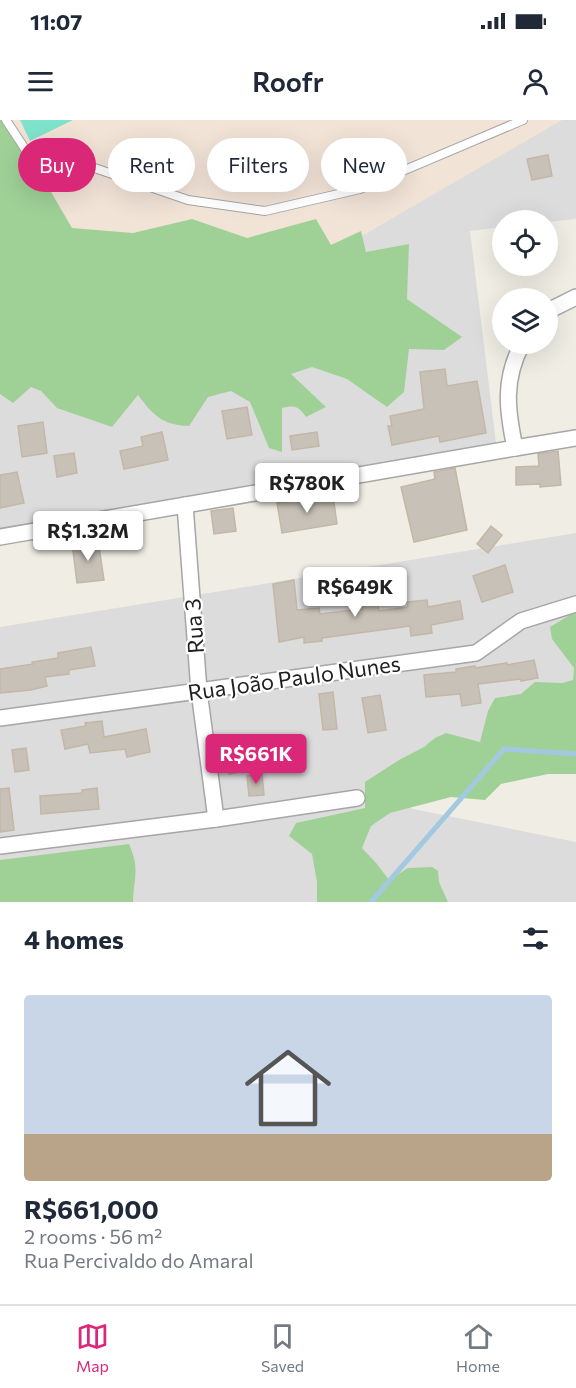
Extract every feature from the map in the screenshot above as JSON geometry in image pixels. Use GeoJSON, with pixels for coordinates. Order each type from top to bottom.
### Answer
{"type":"FeatureCollection","features":[{"type":"Feature","properties":{"kind":"street"},"geometry":{"type":"LineString","coordinates":[[558,306],[576,297]]}},
{"type":"Feature","properties":{"kind":"street"},"geometry":{"type":"LineString","coordinates":[[514,448],[508,414],[508,383],[518,354]]}},
{"type":"Feature","properties":{"kind":"street"},"geometry":{"type":"LineString","coordinates":[[0,537],[576,438]]}},
{"type":"Feature","properties":{"kind":"street","name":"Rua 3"},"geometry":{"type":"LineString","coordinates":[[185,504],[199,690],[216,819]]}},
{"type":"Feature","properties":{"kind":"street","name":"Rua João Paulo Nunes"},"geometry":{"type":"LineString","coordinates":[[0,718],[476,652],[521,621],[576,604]]}},
{"type":"Feature","properties":{"kind":"street"},"geometry":{"type":"LineString","coordinates":[[0,846],[216,819],[357,798]]}},
{"type":"Feature","properties":{"kind":"lane"},"geometry":{"type":"LineString","coordinates":[[6,120],[29,155],[77,162],[188,200],[265,211],[360,189],[523,120]]}},
{"type":"Feature","properties":{"kind":"shaded area"},"geometry":{"type":"Polygon","coordinates":[[[0,120],[562,120],[265,292],[0,291],[0,120]]]}},
{"type":"Feature","properties":{"kind":"shaded area"},"geometry":{"type":"Polygon","coordinates":[[[20,120],[73,120],[36,138],[29,138],[20,120]]]}},
{"type":"Feature","properties":{"kind":"shaded area"},"geometry":{"type":"Polygon","coordinates":[[[166,120],[576,120],[576,219],[558,221],[558,210],[492,210],[492,228],[470,231],[497,451],[0,537],[0,181],[18,174],[18,192],[96,192],[96,146],[108,141],[108,192],[195,192],[195,138],[117,138],[166,120]]]}},
{"type":"Feature","properties":{"kind":"shaded area"},"geometry":{"type":"Polygon","coordinates":[[[576,533],[576,738],[359,798],[576,842],[576,902],[0,902],[0,627],[576,533]]]}},
{"type":"Feature","properties":{"kind":"green space"},"geometry":{"type":"Polygon","coordinates":[[[0,120],[9,120],[20,138],[18,192],[51,192],[72,228],[133,233],[192,219],[247,238],[316,219],[331,245],[361,231],[366,252],[409,244],[407,299],[462,337],[444,350],[409,349],[404,392],[387,407],[347,379],[312,367],[291,374],[326,407],[306,417],[296,407],[282,408],[282,452],[269,448],[250,402],[231,391],[208,397],[189,426],[172,424],[159,418],[138,395],[112,427],[57,408],[41,391],[31,387],[13,403],[0,394],[0,120]]]}},
{"type":"Feature","properties":{"kind":"green space"},"geometry":{"type":"Polygon","coordinates":[[[576,614],[576,774],[548,774],[501,784],[485,800],[451,797],[390,813],[371,826],[362,848],[389,880],[408,868],[432,867],[438,871],[439,882],[448,902],[317,902],[317,882],[312,854],[289,836],[296,823],[365,808],[365,782],[446,733],[480,742],[488,711],[495,698],[521,694],[535,682],[562,683],[573,680],[574,668],[552,639],[550,627],[576,614]]]}},
{"type":"Feature","properties":{"kind":"green space"},"geometry":{"type":"Polygon","coordinates":[[[129,844],[136,873],[133,902],[0,902],[0,860],[129,844]]]}},
{"type":"Feature","properties":{"kind":"building"},"geometry":{"type":"Polygon","coordinates":[[[548,155],[552,176],[532,180],[527,159],[548,155]]]}},
{"type":"Feature","properties":{"kind":"building"},"geometry":{"type":"Polygon","coordinates":[[[445,369],[447,386],[477,381],[486,433],[440,442],[439,436],[392,445],[388,426],[392,426],[390,416],[424,409],[420,372],[445,369]]]}},
{"type":"Feature","properties":{"kind":"building"},"geometry":{"type":"Polygon","coordinates":[[[247,407],[252,435],[227,439],[222,411],[247,407]]]}},
{"type":"Feature","properties":{"kind":"building"},"geometry":{"type":"Polygon","coordinates":[[[43,422],[47,453],[22,457],[18,426],[43,422]]]}},
{"type":"Feature","properties":{"kind":"building"},"geometry":{"type":"Polygon","coordinates":[[[162,432],[168,460],[124,469],[120,451],[143,446],[141,437],[162,432]]]}},
{"type":"Feature","properties":{"kind":"building"},"geometry":{"type":"Polygon","coordinates":[[[317,432],[319,446],[292,450],[290,436],[317,432]]]}},
{"type":"Feature","properties":{"kind":"building"},"geometry":{"type":"Polygon","coordinates":[[[558,451],[561,485],[540,487],[540,484],[516,485],[516,467],[539,466],[538,454],[558,451]]]}},
{"type":"Feature","properties":{"kind":"building"},"geometry":{"type":"Polygon","coordinates":[[[74,453],[77,473],[57,477],[54,456],[74,453]]]}},
{"type":"Feature","properties":{"kind":"building"},"geometry":{"type":"Polygon","coordinates":[[[455,468],[467,530],[414,542],[401,487],[435,479],[434,472],[455,468]]]}},
{"type":"Feature","properties":{"kind":"building"},"geometry":{"type":"Polygon","coordinates":[[[17,472],[24,503],[0,508],[0,475],[17,472]]]}},
{"type":"Feature","properties":{"kind":"building"},"geometry":{"type":"Polygon","coordinates":[[[333,496],[337,524],[282,533],[277,503],[333,496]]]}},
{"type":"Feature","properties":{"kind":"building"},"geometry":{"type":"Polygon","coordinates":[[[233,508],[236,531],[214,534],[211,511],[233,508]]]}},
{"type":"Feature","properties":{"kind":"building"},"geometry":{"type":"Polygon","coordinates":[[[491,526],[502,535],[488,553],[477,544],[491,526]]]}},
{"type":"Feature","properties":{"kind":"building"},"geometry":{"type":"Polygon","coordinates":[[[98,540],[104,580],[77,583],[72,543],[98,540]]]}},
{"type":"Feature","properties":{"kind":"building"},"geometry":{"type":"Polygon","coordinates":[[[505,565],[513,592],[482,602],[473,576],[505,565]]]}},
{"type":"Feature","properties":{"kind":"building"},"geometry":{"type":"Polygon","coordinates":[[[294,580],[297,610],[319,608],[320,614],[362,609],[361,600],[377,598],[379,611],[408,607],[407,602],[427,600],[428,607],[460,601],[463,619],[431,625],[432,633],[411,636],[410,626],[322,638],[322,641],[304,643],[304,637],[279,642],[273,584],[294,580]]]}},
{"type":"Feature","properties":{"kind":"building"},"geometry":{"type":"Polygon","coordinates":[[[91,647],[95,666],[69,670],[69,674],[45,677],[47,686],[0,693],[0,669],[58,658],[58,653],[91,647]]]}},
{"type":"Feature","properties":{"kind":"building"},"geometry":{"type":"Polygon","coordinates":[[[534,660],[538,678],[478,684],[481,703],[462,706],[460,694],[426,697],[424,675],[456,672],[456,669],[475,666],[475,668],[507,663],[507,665],[534,660]]]}},
{"type":"Feature","properties":{"kind":"building"},"geometry":{"type":"Polygon","coordinates":[[[333,692],[337,729],[323,730],[319,694],[333,692]]]}},
{"type":"Feature","properties":{"kind":"building"},"geometry":{"type":"Polygon","coordinates":[[[380,695],[386,730],[368,733],[362,698],[380,695]]]}},
{"type":"Feature","properties":{"kind":"building"},"geometry":{"type":"Polygon","coordinates":[[[102,721],[104,737],[146,729],[150,752],[127,757],[125,749],[90,753],[88,744],[65,749],[61,730],[102,721]]]}},
{"type":"Feature","properties":{"kind":"building"},"geometry":{"type":"Polygon","coordinates":[[[26,748],[29,770],[15,772],[12,750],[26,748]]]}},
{"type":"Feature","properties":{"kind":"building"},"geometry":{"type":"Polygon","coordinates":[[[242,755],[244,771],[229,774],[226,758],[242,755]]]}},
{"type":"Feature","properties":{"kind":"building"},"geometry":{"type":"Polygon","coordinates":[[[262,774],[264,795],[249,796],[247,776],[262,774]]]}},
{"type":"Feature","properties":{"kind":"building"},"geometry":{"type":"Polygon","coordinates":[[[9,788],[14,830],[0,832],[0,789],[9,788]]]}},
{"type":"Feature","properties":{"kind":"building"},"geometry":{"type":"Polygon","coordinates":[[[97,788],[99,809],[41,814],[40,796],[82,793],[82,790],[97,788]]]}},
{"type":"Feature","properties":{"kind":"waterway"},"geometry":{"type":"LineString","coordinates":[[371,902],[504,749],[576,754]]}}]}
